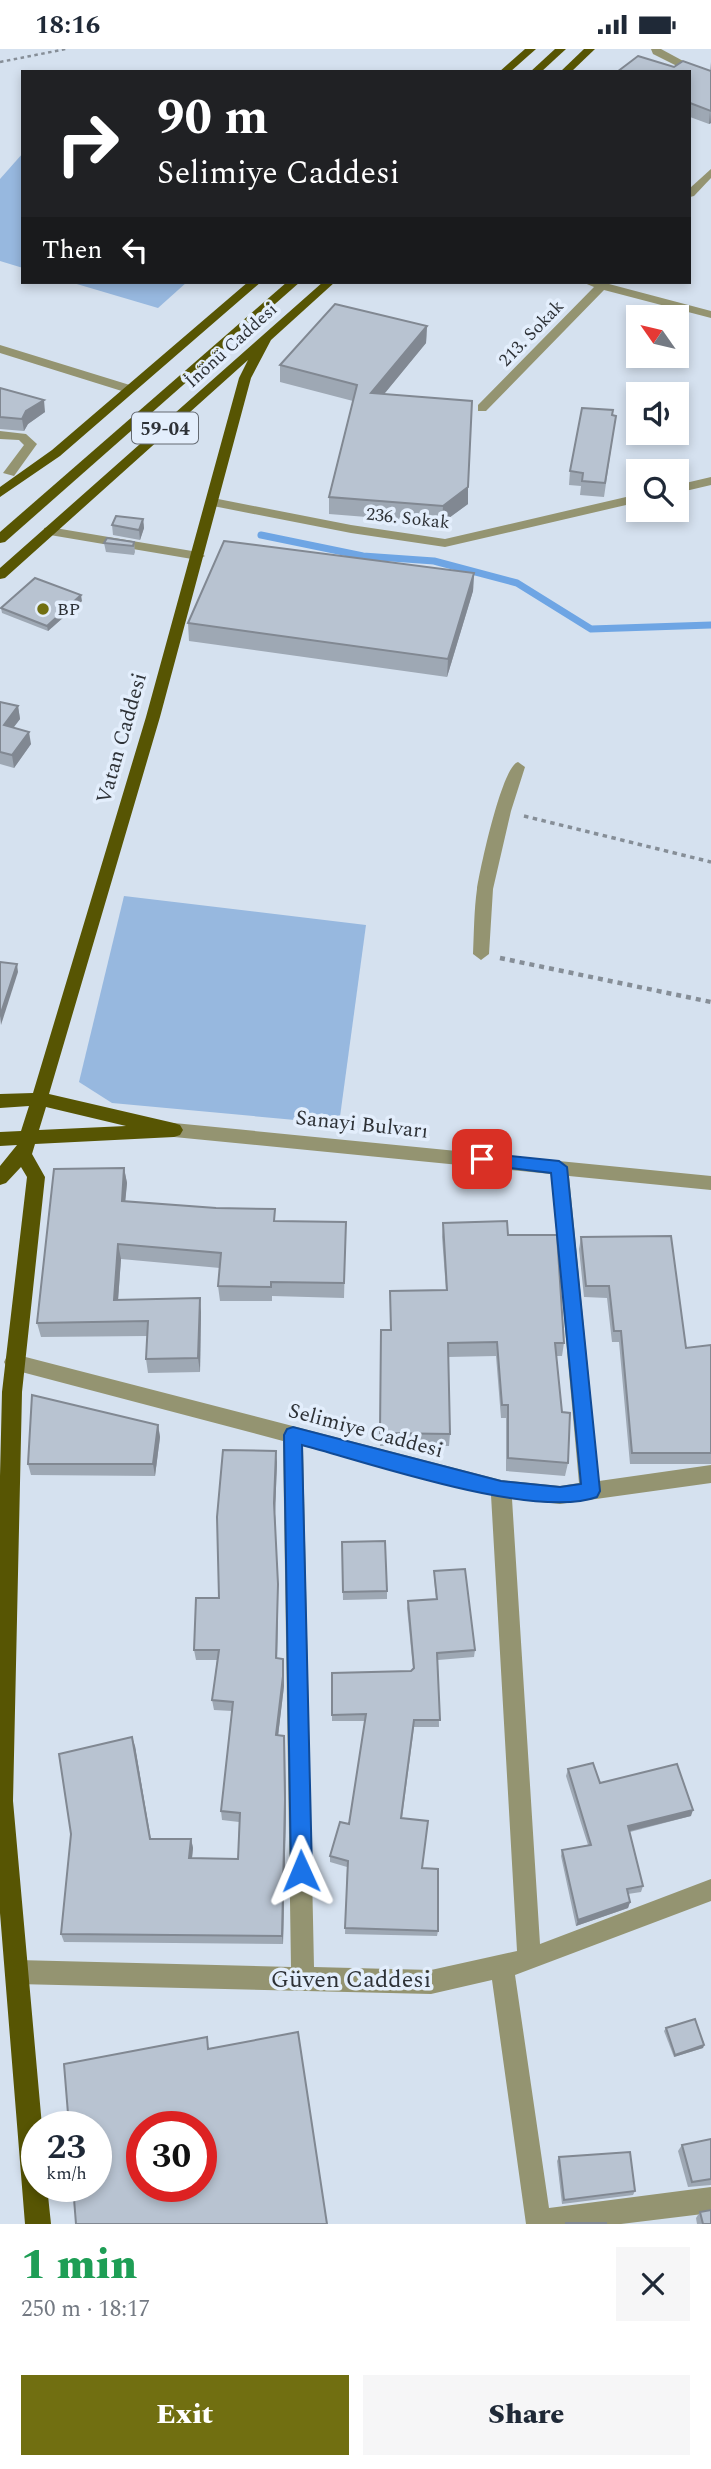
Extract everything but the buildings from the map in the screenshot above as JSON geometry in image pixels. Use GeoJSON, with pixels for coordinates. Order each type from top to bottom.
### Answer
{"type":"FeatureCollection","features":[{"type":"Feature","properties":{"kind":"main road"},"geometry":{"type":"LineString","coordinates":[[506,70],[531,49]]}},
{"type":"Feature","properties":{"kind":"main road"},"geometry":{"type":"LineString","coordinates":[[537,70],[561,49]]}},
{"type":"Feature","properties":{"kind":"main road"},"geometry":{"type":"LineString","coordinates":[[567,70],[590,49]]}},
{"type":"Feature","properties":{"kind":"main road"},"geometry":{"type":"LineString","coordinates":[[0,493],[55,453],[253,284]]}},
{"type":"Feature","properties":{"kind":"main road","name":"59-04"},"geometry":{"type":"LineString","coordinates":[[0,539],[292,284]]}},
{"type":"Feature","properties":{"kind":"main road","name":"İnönü Caddesi"},"geometry":{"type":"LineString","coordinates":[[0,575],[328,284]]}},
{"type":"Feature","properties":{"kind":"main road","name":"Vatan Caddesi"},"geometry":{"type":"LineString","coordinates":[[0,1178],[26,1146],[198,556],[245,378],[267,338]]}},
{"type":"Feature","properties":{"kind":"main road"},"geometry":{"type":"LineString","coordinates":[[0,1101],[40,1099],[174,1130]]}},
{"type":"Feature","properties":{"kind":"main road"},"geometry":{"type":"LineString","coordinates":[[0,1139],[26,1146],[174,1130]]}},
{"type":"Feature","properties":{"kind":"main road"},"geometry":{"type":"LineString","coordinates":[[26,1146],[36,1177],[14,1362],[2,1801],[38,2224]]}},
{"type":"Feature","properties":{"kind":"street"},"geometry":{"type":"LineString","coordinates":[[656,49],[656,52],[711,80]]}},
{"type":"Feature","properties":{"kind":"street"},"geometry":{"type":"LineString","coordinates":[[691,193],[711,172]]}},
{"type":"Feature","properties":{"kind":"street"},"geometry":{"type":"LineString","coordinates":[[603,284],[711,315]]}},
{"type":"Feature","properties":{"kind":"street","name":"213. Sokak"},"geometry":{"type":"LineString","coordinates":[[482,408],[603,284]]}},
{"type":"Feature","properties":{"kind":"street"},"geometry":{"type":"LineString","coordinates":[[0,349],[129,389]]}},
{"type":"Feature","properties":{"kind":"street"},"geometry":{"type":"LineString","coordinates":[[0,435],[22,437],[31,444],[4,472]]}},
{"type":"Feature","properties":{"kind":"street"},"geometry":{"type":"LineString","coordinates":[[4,472],[24,475]]}},
{"type":"Feature","properties":{"kind":"street"},"geometry":{"type":"LineString","coordinates":[[689,486],[711,481]]}},
{"type":"Feature","properties":{"kind":"street","name":"236. Sokak"},"geometry":{"type":"LineString","coordinates":[[213,502],[351,529],[445,543],[626,501]]}},
{"type":"Feature","properties":{"kind":"street"},"geometry":{"type":"LineString","coordinates":[[49,531],[198,556]]}},
{"type":"Feature","properties":{"kind":"street"},"geometry":{"type":"LineString","coordinates":[[481,954],[485,889],[503,811],[518,768]]}},
{"type":"Feature","properties":{"kind":"street","name":"Sanayi Bulvarı"},"geometry":{"type":"LineString","coordinates":[[174,1130],[711,1183]]}},
{"type":"Feature","properties":{"kind":"street"},"geometry":{"type":"LineString","coordinates":[[559,1167],[590,1491]]}},
{"type":"Feature","properties":{"kind":"street","name":"Selimiye Caddesi"},"geometry":{"type":"LineString","coordinates":[[14,1362],[501,1489],[560,1495],[711,1474]]}},
{"type":"Feature","properties":{"kind":"street"},"geometry":{"type":"LineString","coordinates":[[293,1435],[303,1979]]}},
{"type":"Feature","properties":{"kind":"street"},"geometry":{"type":"LineString","coordinates":[[501,1489],[529,1960]]}},
{"type":"Feature","properties":{"kind":"street","name":"Güven Caddesi"},"geometry":{"type":"LineString","coordinates":[[17,1972],[432,1982],[529,1960],[711,1890]]}},
{"type":"Feature","properties":{"kind":"street"},"geometry":{"type":"LineString","coordinates":[[502,1966],[539,2223],[711,2200]]}},
{"type":"Feature","properties":{"kind":"path"},"geometry":{"type":"LineString","coordinates":[[0,62],[66,49]]}},
{"type":"Feature","properties":{"kind":"path"},"geometry":{"type":"LineString","coordinates":[[503,811],[711,862]]}},
{"type":"Feature","properties":{"kind":"path"},"geometry":{"type":"LineString","coordinates":[[481,954],[711,1002]]}},
{"type":"Feature","properties":{"kind":"shaded area"},"geometry":{"type":"Polygon","coordinates":[[[21,155],[21,267],[0,261],[0,179],[21,155]]]}},
{"type":"Feature","properties":{"kind":"shaded area"},"geometry":{"type":"Polygon","coordinates":[[[77,284],[185,284],[158,308],[77,284]]]}},
{"type":"Feature","properties":{"kind":"shaded area"},"geometry":{"type":"Polygon","coordinates":[[[124,896],[366,925],[339,1124],[112,1103],[79,1082],[124,896]]]}},
{"type":"Feature","properties":{"kind":"waterway"},"geometry":{"type":"LineString","coordinates":[[261,535],[363,556],[434,561],[517,583],[591,629],[711,625]]}},
{"type":"Feature","properties":{"kind":"place","name":"BP"},"geometry":{"type":"Point","coordinates":[43,609]}},
{"type":"Feature","properties":{"kind":"route"},"geometry":{"type":"LineString","coordinates":[[301,1871],[293,1435],[501,1489],[560,1495],[590,1491],[559,1167],[482,1159]]}}]}
